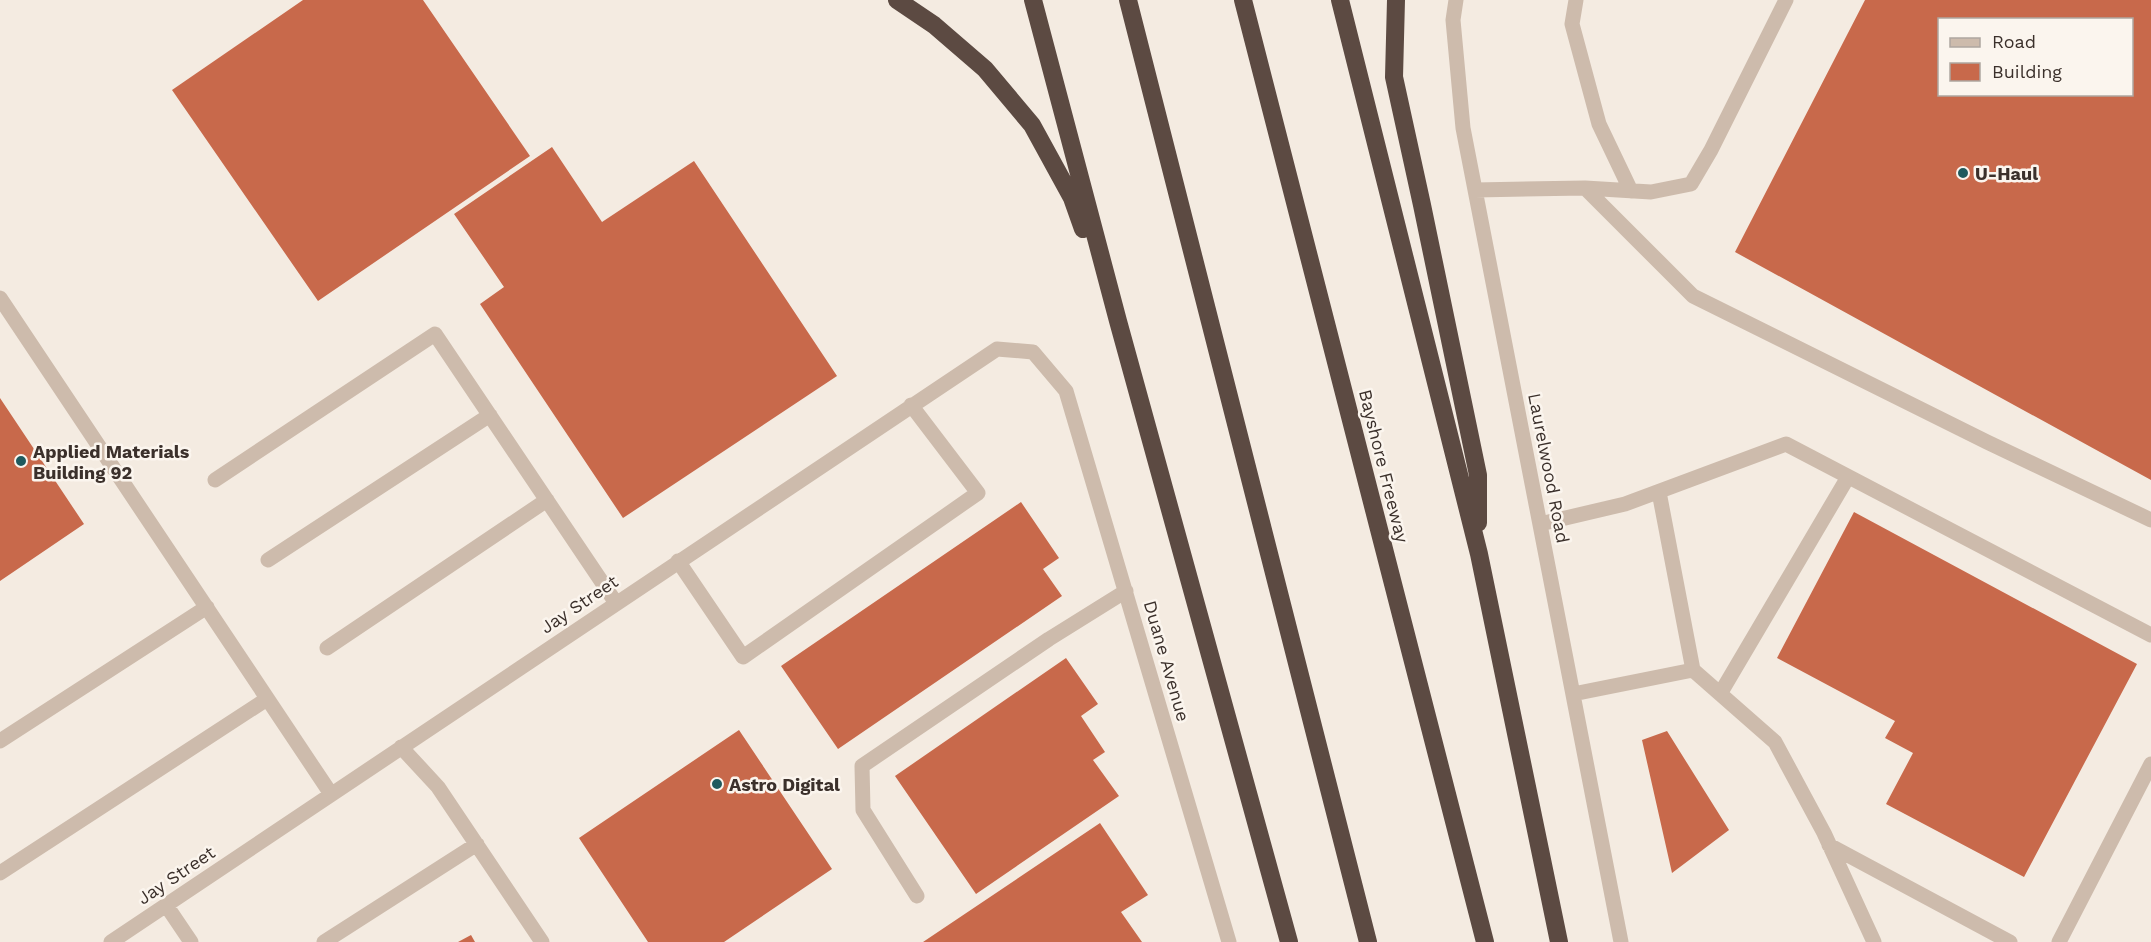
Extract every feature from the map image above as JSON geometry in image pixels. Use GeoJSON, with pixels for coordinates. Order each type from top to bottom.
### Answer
{"type":"FeatureCollection","features":[{"type":"Feature","properties":{"kind":"highway"},"geometry":{"type":"LineString","coordinates":[[897,0],[934,25],[985,69],[1032,125],[1072,198],[1118,321]]}},
{"type":"Feature","properties":{"kind":"highway"},"geometry":{"type":"LineString","coordinates":[[1034,0],[1118,321],[1289,942]]}},
{"type":"Feature","properties":{"kind":"highway"},"geometry":{"type":"LineString","coordinates":[[1128,0],[1368,942]]}},
{"type":"Feature","properties":{"kind":"highway","name":"Bayshore Freeway"},"geometry":{"type":"LineString","coordinates":[[1243,0],[1485,942]]}},
{"type":"Feature","properties":{"kind":"highway"},"geometry":{"type":"LineString","coordinates":[[1340,0],[1479,554],[1559,942]]}},
{"type":"Feature","properties":{"kind":"highway"},"geometry":{"type":"LineString","coordinates":[[1396,0],[1394,77],[1478,475],[1479,554]]}},
{"type":"Feature","properties":{"kind":"street","name":"Laurelwood Road"},"geometry":{"type":"LineString","coordinates":[[1456,0],[1453,20],[1463,128],[1621,942]]}},
{"type":"Feature","properties":{"kind":"street"},"geometry":{"type":"LineString","coordinates":[[1576,0],[1572,24],[1599,124],[1631,191]]}},
{"type":"Feature","properties":{"kind":"street"},"geometry":{"type":"LineString","coordinates":[[1475,190],[1585,188],[1652,192],[1691,184],[1711,150],[1786,0]]}},
{"type":"Feature","properties":{"kind":"street"},"geometry":{"type":"LineString","coordinates":[[1585,188],[1693,296],[1987,442],[2151,520]]}},
{"type":"Feature","properties":{"kind":"street"},"geometry":{"type":"LineString","coordinates":[[0,298],[331,794]]}},
{"type":"Feature","properties":{"kind":"street"},"geometry":{"type":"LineString","coordinates":[[215,480],[435,334],[616,603]]}},
{"type":"Feature","properties":{"kind":"street","name":"Jay Street"},"geometry":{"type":"LineString","coordinates":[[111,942],[997,349],[1033,352],[1066,391]]}},
{"type":"Feature","properties":{"kind":"street","name":"Duane Avenue"},"geometry":{"type":"LineString","coordinates":[[1066,391],[1229,942]]}},
{"type":"Feature","properties":{"kind":"street"},"geometry":{"type":"LineString","coordinates":[[678,561],[743,657],[978,493],[911,405]]}},
{"type":"Feature","properties":{"kind":"street"},"geometry":{"type":"LineString","coordinates":[[268,560],[490,415]]}},
{"type":"Feature","properties":{"kind":"street"},"geometry":{"type":"LineString","coordinates":[[1540,524],[1625,504],[1786,444],[2151,635]]}},
{"type":"Feature","properties":{"kind":"street"},"geometry":{"type":"LineString","coordinates":[[1720,694],[1848,477]]}},
{"type":"Feature","properties":{"kind":"street"},"geometry":{"type":"LineString","coordinates":[[1659,492],[1693,670],[1775,742],[1829,845],[1874,942]]}},
{"type":"Feature","properties":{"kind":"street"},"geometry":{"type":"LineString","coordinates":[[327,648],[547,500]]}},
{"type":"Feature","properties":{"kind":"street"},"geometry":{"type":"LineString","coordinates":[[917,896],[863,810],[861,766],[1048,639],[1126,591]]}},
{"type":"Feature","properties":{"kind":"street"},"geometry":{"type":"LineString","coordinates":[[0,741],[207,607]]}},
{"type":"Feature","properties":{"kind":"street"},"geometry":{"type":"LineString","coordinates":[[1573,694],[1693,670]]}},
{"type":"Feature","properties":{"kind":"street"},"geometry":{"type":"LineString","coordinates":[[0,873],[267,699]]}},
{"type":"Feature","properties":{"kind":"street"},"geometry":{"type":"LineString","coordinates":[[401,747],[438,787],[542,942]]}},
{"type":"Feature","properties":{"kind":"street"},"geometry":{"type":"LineString","coordinates":[[2060,942],[2151,764]]}},
{"type":"Feature","properties":{"kind":"street"},"geometry":{"type":"LineString","coordinates":[[324,942],[477,844]]}},
{"type":"Feature","properties":{"kind":"street"},"geometry":{"type":"LineString","coordinates":[[1829,845],[2010,942]]}},
{"type":"Feature","properties":{"kind":"street"},"geometry":{"type":"LineString","coordinates":[[166,905],[191,942]]}},
{"type":"Feature","properties":{"kind":"building"},"geometry":{"type":"Polygon","coordinates":[[[303,0],[423,0],[530,156],[318,301],[172,90],[303,0]]]}},
{"type":"Feature","properties":{"kind":"building","name":"U-Haul"},"geometry":{"type":"Polygon","coordinates":[[[1865,0],[2151,0],[2151,480],[1735,252],[1865,0]]]}},
{"type":"Feature","properties":{"kind":"building"},"geometry":{"type":"Polygon","coordinates":[[[552,147],[602,222],[694,161],[837,376],[623,518],[480,304],[504,287],[454,214],[552,147]]]}},
{"type":"Feature","properties":{"kind":"building","name":"Applied Materials Building 92"},"geometry":{"type":"Polygon","coordinates":[[[0,398],[84,524],[0,581],[0,398]]]}},
{"type":"Feature","properties":{"kind":"building"},"geometry":{"type":"Polygon","coordinates":[[[1021,502],[1059,558],[1043,569],[1062,596],[838,749],[781,666],[1021,502]]]}},
{"type":"Feature","properties":{"kind":"building"},"geometry":{"type":"Polygon","coordinates":[[[1854,512],[2137,664],[2024,877],[1886,804],[1913,753],[1885,738],[1895,721],[1777,658],[1854,512]]]}},
{"type":"Feature","properties":{"kind":"building"},"geometry":{"type":"Polygon","coordinates":[[[1066,658],[1098,704],[1081,716],[1105,752],[1093,760],[1119,796],[976,894],[895,776],[1066,658]]]}},
{"type":"Feature","properties":{"kind":"building","name":"Astro Digital"},"geometry":{"type":"Polygon","coordinates":[[[739,730],[832,869],[724,942],[648,942],[579,838],[739,730]]]}},
{"type":"Feature","properties":{"kind":"building"},"geometry":{"type":"Polygon","coordinates":[[[1667,731],[1729,830],[1672,873],[1642,740],[1667,731]]]}},
{"type":"Feature","properties":{"kind":"building"},"geometry":{"type":"Polygon","coordinates":[[[1100,823],[1148,895],[1121,912],[1142,942],[923,942],[1100,823]]]}},
{"type":"Feature","properties":{"kind":"building"},"geometry":{"type":"Polygon","coordinates":[[[471,935],[475,942],[458,942],[471,935]]]}},
{"type":"Feature","properties":{"kind":"place","name":"U-Haul"},"geometry":{"type":"Point","coordinates":[1963,173]}},
{"type":"Feature","properties":{"kind":"place","name":"Applied Materials Building 92"},"geometry":{"type":"Point","coordinates":[21,461]}},
{"type":"Feature","properties":{"kind":"place","name":"Astro Digital"},"geometry":{"type":"Point","coordinates":[717,784]}}]}
